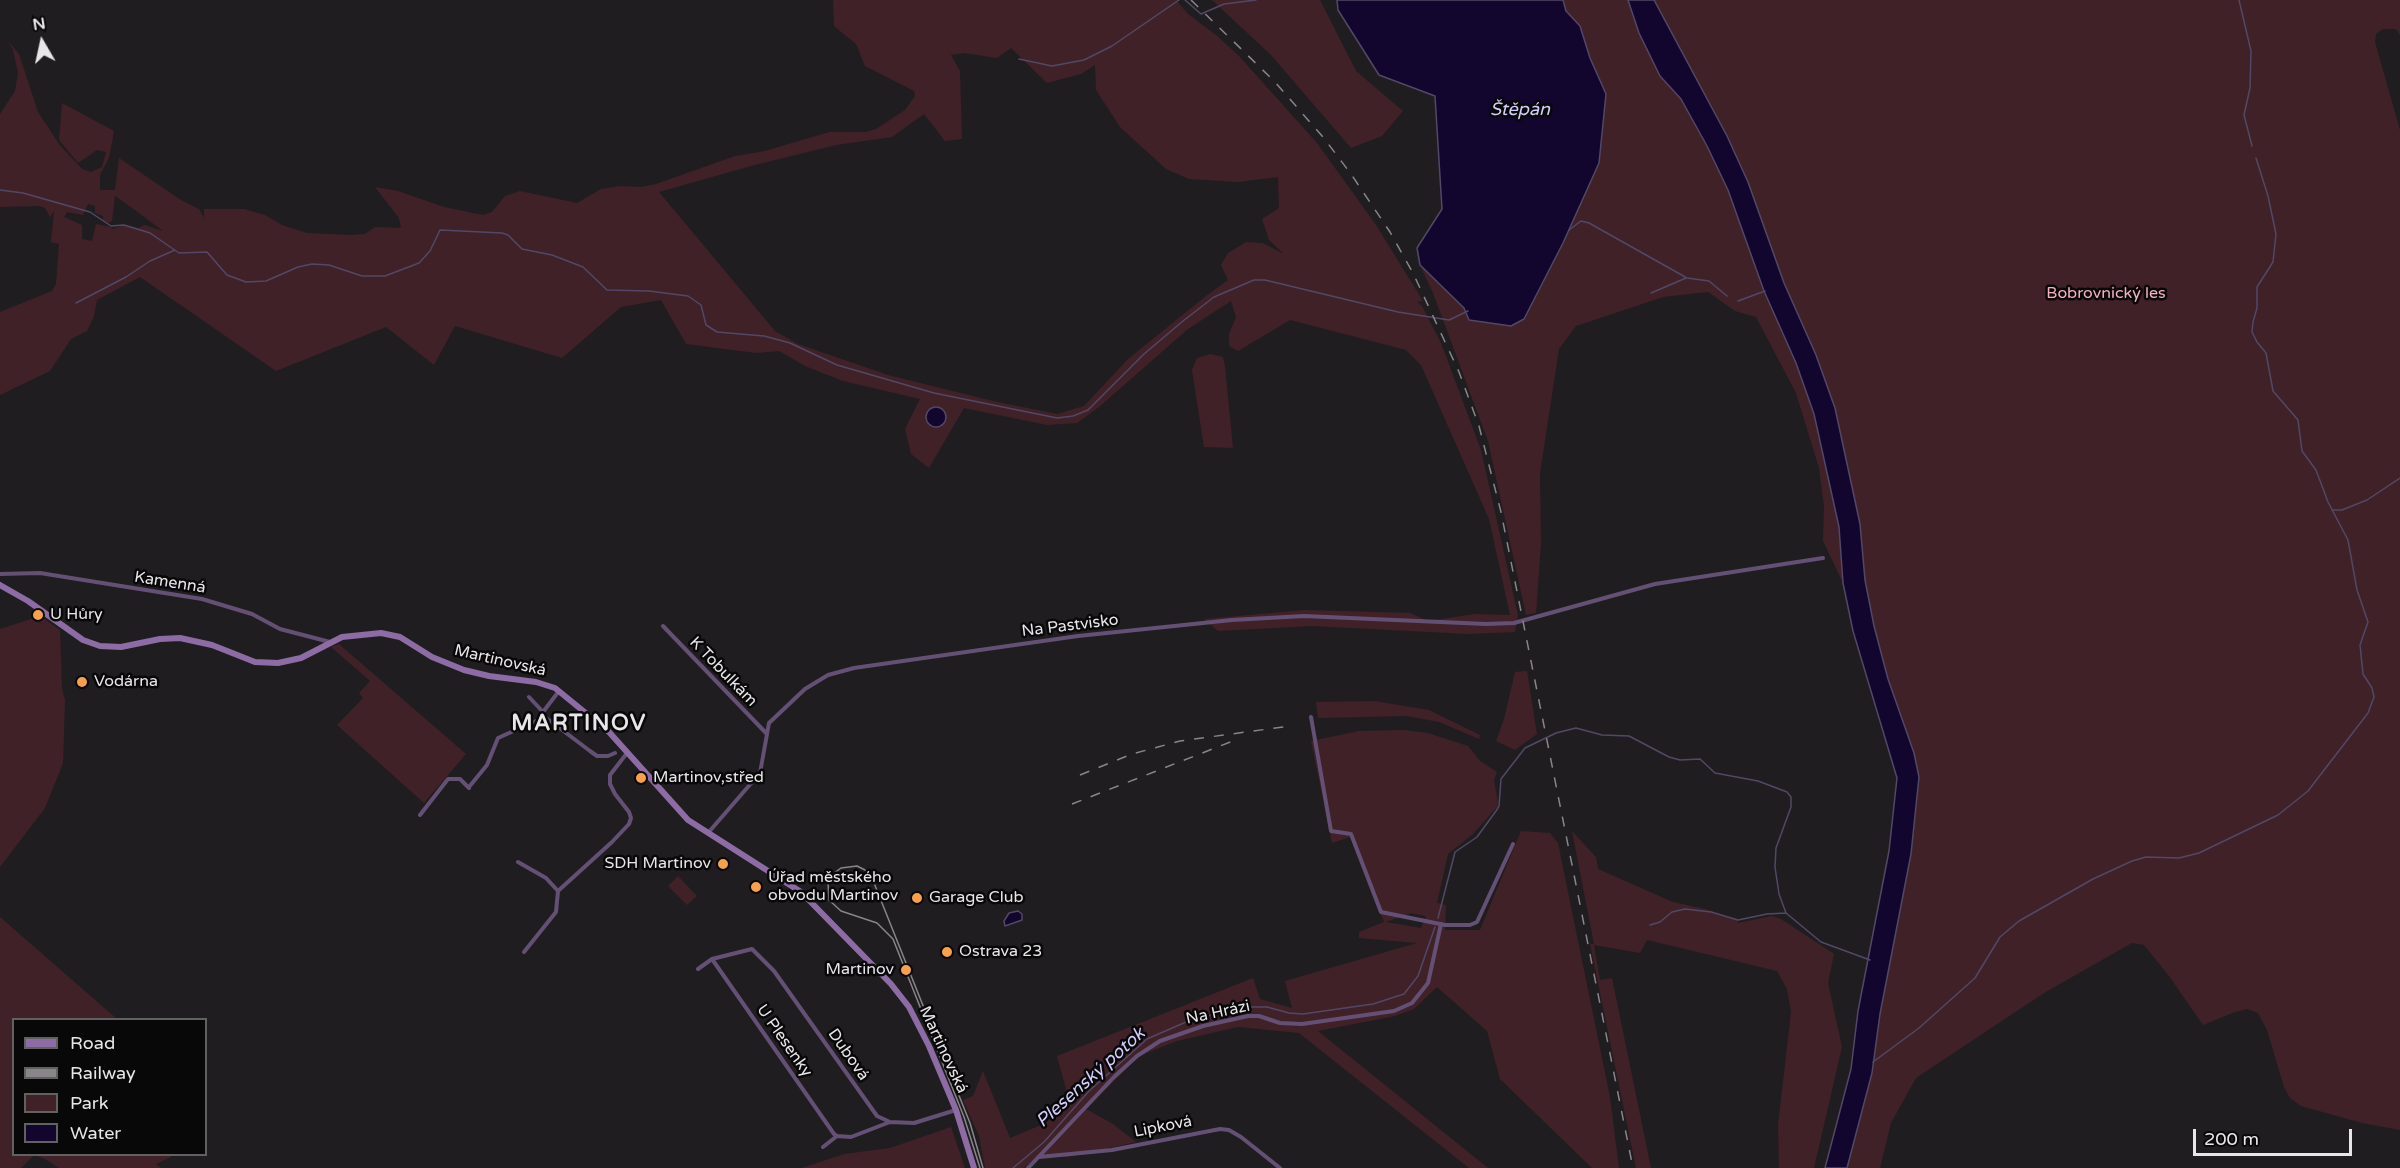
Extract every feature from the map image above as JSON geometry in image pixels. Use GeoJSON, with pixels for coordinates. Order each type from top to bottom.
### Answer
{"type":"FeatureCollection","features":[{"type":"Feature","properties":{"kind":"street","name":"Na Pastvisko"},"geometry":{"type":"LineString","coordinates":[[707,833],[760,773],[769,723],[805,688],[828,675],[854,668],[1078,636],[1293,616],[1486,624],[1524,622],[1655,584],[1823,558]]}},
{"type":"Feature","properties":{"kind":"street","name":"Kamenná"},"geometry":{"type":"LineString","coordinates":[[0,574],[40,573],[202,599],[252,614],[280,629],[330,642]]}},
{"type":"Feature","properties":{"kind":"street","name":"Martinovská"},"geometry":{"type":"LineString","coordinates":[[0,585],[82,640],[100,646],[121,647],[160,639],[180,638],[212,645],[255,662],[273,663],[296,659],[345,637],[368,633],[388,633],[448,664],[489,676],[539,682],[559,691],[621,745],[676,809],[707,833],[801,892],[891,984],[920,1027],[956,1110],[974,1168]]}},
{"type":"Feature","properties":{"kind":"street","name":"K Tobulkám"},"geometry":{"type":"LineString","coordinates":[[663,626],[766,733]]}},
{"type":"Feature","properties":{"kind":"street"},"geometry":{"type":"LineString","coordinates":[[420,815],[444,783],[456,778],[469,788],[487,765],[498,738],[544,714],[559,691]]}},
{"type":"Feature","properties":{"kind":"street"},"geometry":{"type":"LineString","coordinates":[[529,697],[544,714],[597,756],[608,756],[615,753],[621,745]]}},
{"type":"Feature","properties":{"kind":"street"},"geometry":{"type":"LineString","coordinates":[[1311,717],[1331,831],[1351,834],[1381,912],[1441,924],[1470,925],[1478,922],[1513,844]]}},
{"type":"Feature","properties":{"kind":"street"},"geometry":{"type":"LineString","coordinates":[[615,753],[620,760]]}},
{"type":"Feature","properties":{"kind":"street"},"geometry":{"type":"LineString","coordinates":[[524,952],[556,912],[558,891],[629,824],[631,818],[629,812],[610,784],[610,775],[627,753]]}},
{"type":"Feature","properties":{"kind":"street"},"geometry":{"type":"LineString","coordinates":[[518,862],[546,878],[558,891]]}},
{"type":"Feature","properties":{"kind":"street","name":"Na Hrázi"},"geometry":{"type":"LineString","coordinates":[[1028,1168],[1114,1077],[1137,1056],[1160,1041],[1203,1026],[1248,1016],[1259,1016],[1280,1023],[1302,1024],[1369,1016],[1403,1008],[1422,993],[1428,983],[1441,924]]}},
{"type":"Feature","properties":{"kind":"street","name":"Dubová"},"geometry":{"type":"LineString","coordinates":[[712,959],[752,949],[769,965],[873,1112],[890,1122]]}},
{"type":"Feature","properties":{"kind":"street"},"geometry":{"type":"LineString","coordinates":[[698,969],[712,959]]}},
{"type":"Feature","properties":{"kind":"street","name":"U Plesenky"},"geometry":{"type":"LineString","coordinates":[[712,959],[837,1136]]}},
{"type":"Feature","properties":{"kind":"street"},"geometry":{"type":"LineString","coordinates":[[823,1147],[837,1136],[851,1137],[890,1122],[914,1123],[956,1110]]}},
{"type":"Feature","properties":{"kind":"street","name":"Lipková"},"geometry":{"type":"LineString","coordinates":[[1038,1157],[1112,1150],[1220,1129],[1229,1130],[1240,1137],[1280,1168]]}},
{"type":"Feature","properties":{"kind":"green space"},"geometry":{"type":"Polygon","coordinates":[[[833,0],[1176,0],[1188,14],[1216,35],[1239,56],[1317,143],[1376,225],[1423,301],[1417,302],[1422,306],[1441,343],[1481,450],[1518,615],[1515,632],[1468,634],[1312,626],[1218,631],[1204,619],[1305,610],[1410,613],[1428,621],[1475,614],[1510,615],[1489,519],[1421,365],[1406,350],[1290,320],[1238,351],[1229,346],[1229,334],[1236,317],[1231,301],[1188,329],[1099,407],[1077,423],[1047,425],[964,408],[929,468],[911,454],[905,429],[920,399],[843,381],[805,366],[779,351],[756,353],[686,344],[661,300],[621,307],[562,358],[455,326],[434,365],[386,327],[276,371],[140,277],[97,300],[94,316],[87,331],[71,339],[50,371],[0,395],[0,312],[52,291],[56,284],[59,244],[51,242],[54,211],[50,217],[45,208],[39,206],[0,207],[0,114],[15,91],[18,73],[13,50],[8,41],[19,54],[38,112],[59,144],[82,169],[91,172],[102,167],[106,152],[97,150],[78,163],[59,140],[62,103],[114,131],[109,158],[100,175],[100,190],[115,190],[119,158],[181,200],[199,209],[204,218],[204,209],[244,209],[265,215],[282,225],[307,233],[351,235],[365,234],[375,227],[401,228],[399,218],[375,187],[398,191],[444,207],[483,215],[492,212],[505,196],[520,191],[577,203],[601,189],[656,184],[735,156],[765,151],[829,132],[866,132],[876,129],[905,110],[915,96],[914,91],[865,66],[856,44],[834,26],[833,0]],[[1011,48],[997,58],[964,53],[951,55],[960,71],[962,139],[945,141],[924,114],[892,137],[836,145],[659,192],[775,331],[798,344],[888,375],[993,401],[1057,414],[1084,406],[1128,359],[1228,280],[1221,265],[1228,253],[1246,242],[1263,243],[1284,254],[1269,240],[1262,219],[1279,208],[1278,177],[1238,182],[1189,179],[1166,169],[1120,127],[1096,90],[1095,65],[1081,74],[1047,83],[1011,48]],[[115,196],[112,221],[109,223],[103,220],[103,216],[95,213],[95,206],[88,204],[83,215],[67,212],[64,217],[82,225],[82,239],[92,241],[96,224],[112,229],[125,225],[138,228],[145,225],[163,231],[135,210],[115,196]]]}},
{"type":"Feature","properties":{"kind":"green space"},"geometry":{"type":"Polygon","coordinates":[[[1212,0],[1320,0],[1356,71],[1403,111],[1382,136],[1351,148],[1271,55],[1212,0]]]}},
{"type":"Feature","properties":{"kind":"green space"},"geometry":{"type":"Polygon","coordinates":[[[1563,0],[1628,0],[1639,33],[1660,76],[1681,99],[1707,146],[1728,190],[1764,291],[1796,363],[1814,414],[1839,527],[1843,583],[1823,541],[1824,506],[1819,468],[1796,393],[1756,317],[1735,311],[1708,292],[1663,297],[1576,326],[1559,349],[1540,473],[1541,544],[1536,613],[1526,615],[1488,441],[1433,293],[1420,265],[1464,308],[1469,320],[1524,319],[1563,243],[1599,163],[1606,94],[1590,58],[1580,26],[1566,11],[1563,0]]]}},
{"type":"Feature","properties":{"kind":"green space","name":"Bobrovnický les"},"geometry":{"type":"Polygon","coordinates":[[[1654,0],[2400,0],[2400,35],[2396,29],[2383,29],[2376,34],[2375,42],[2400,130],[2400,1130],[2362,1123],[2301,1106],[2290,1098],[2284,1087],[2267,1030],[2258,1013],[2247,1009],[2203,1025],[2144,945],[2132,943],[2044,993],[1916,1078],[1891,1123],[1880,1168],[1847,1168],[1872,1073],[1880,1014],[1911,854],[1919,777],[1914,753],[1888,679],[1874,626],[1816,355],[1784,283],[1727,136],[1654,0]]]}},
{"type":"Feature","properties":{"kind":"green space"},"geometry":{"type":"Polygon","coordinates":[[[1210,354],[1223,357],[1233,448],[1204,447],[1192,370],[1197,358],[1210,354]]]}},
{"type":"Feature","properties":{"kind":"green space"},"geometry":{"type":"Polygon","coordinates":[[[40,616],[60,630],[62,689],[65,700],[63,763],[45,808],[0,867],[0,629],[40,616]]]}},
{"type":"Feature","properties":{"kind":"green space"},"geometry":{"type":"Polygon","coordinates":[[[339,644],[466,754],[424,803],[337,725],[363,698],[359,693],[370,681],[331,647],[339,644]]]}},
{"type":"Feature","properties":{"kind":"green space"},"geometry":{"type":"Polygon","coordinates":[[[1527,671],[1537,734],[1515,750],[1496,741],[1504,719],[1515,672],[1527,671]]]}},
{"type":"Feature","properties":{"kind":"green space"},"geometry":{"type":"Polygon","coordinates":[[[1374,701],[1429,710],[1480,735],[1479,739],[1439,722],[1407,716],[1318,718],[1316,702],[1374,701]]]}},
{"type":"Feature","properties":{"kind":"green space"},"geometry":{"type":"Polygon","coordinates":[[[1404,730],[1428,733],[1468,746],[1480,761],[1497,772],[1494,780],[1497,807],[1473,834],[1448,854],[1437,903],[1446,905],[1445,930],[1480,930],[1521,831],[1550,833],[1558,843],[1610,1097],[1619,1168],[1592,1168],[1500,1079],[1487,1031],[1437,987],[1414,1009],[1395,1016],[1318,1031],[1488,1168],[1469,1168],[1299,1033],[1238,1027],[1177,1041],[1139,1056],[1086,1109],[1113,1124],[1136,1142],[1068,1157],[1039,1155],[1024,1168],[985,1168],[979,1136],[963,1100],[973,1096],[983,1071],[1010,1138],[1046,1123],[1069,1100],[1057,1056],[1253,978],[1260,999],[1292,1008],[1285,981],[1417,943],[1359,938],[1359,932],[1384,922],[1350,837],[1332,843],[1311,741],[1359,731],[1404,730]],[[1411,913],[1386,922],[1421,928],[1426,916],[1411,913]]]}},
{"type":"Feature","properties":{"kind":"green space"},"geometry":{"type":"Polygon","coordinates":[[[1572,831],[1596,857],[1598,869],[1673,902],[1709,910],[1737,920],[1738,923],[1772,916],[1781,919],[1834,954],[1828,983],[1842,1047],[1814,1168],[1779,1168],[1778,1125],[1791,1012],[1787,989],[1777,971],[1647,940],[1640,953],[1594,945],[1600,980],[1612,978],[1651,1168],[1636,1168],[1590,944],[1594,944],[1572,831]]]}},
{"type":"Feature","properties":{"kind":"green space"},"geometry":{"type":"Polygon","coordinates":[[[678,876],[697,896],[687,905],[668,886],[678,876]]]}},
{"type":"Feature","properties":{"kind":"green space"},"geometry":{"type":"Polygon","coordinates":[[[0,917],[116,1018],[12,1018],[12,1156],[33,1156],[21,1168],[0,1168],[0,917]]]}},
{"type":"Feature","properties":{"kind":"green space"},"geometry":{"type":"Polygon","coordinates":[[[951,1127],[965,1168],[802,1168],[844,1154],[890,1148],[951,1127]]]}},
{"type":"Feature","properties":{"kind":"green space"},"geometry":{"type":"Polygon","coordinates":[[[37,1156],[171,1157],[156,1164],[161,1168],[59,1168],[37,1156]]]}},
{"type":"Feature","properties":{"kind":"water","name":"Štěpán"},"geometry":{"type":"Polygon","coordinates":[[[1337,0],[1563,0],[1566,11],[1580,26],[1590,58],[1606,94],[1599,163],[1563,243],[1524,319],[1511,326],[1469,320],[1464,308],[1420,265],[1417,248],[1442,209],[1435,96],[1379,75],[1338,10],[1337,0]]]}},
{"type":"Feature","properties":{"kind":"water"},"geometry":{"type":"Polygon","coordinates":[[[1628,0],[1654,0],[1727,136],[1748,182],[1784,283],[1816,355],[1835,408],[1860,524],[1865,580],[1874,626],[1888,679],[1914,753],[1919,777],[1911,854],[1880,1014],[1872,1073],[1847,1168],[1825,1168],[1851,1069],[1858,1011],[1889,851],[1897,778],[1853,631],[1843,583],[1839,527],[1814,414],[1796,363],[1764,291],[1728,190],[1681,99],[1660,76],[1639,33],[1628,0]]]}},
{"type":"Feature","properties":{"kind":"water"},"geometry":{"type":"Polygon","coordinates":[[[936,407],[943,410],[946,417],[943,424],[936,427],[929,424],[926,417],[929,410],[936,407]]]}},
{"type":"Feature","properties":{"kind":"water"},"geometry":{"type":"Polygon","coordinates":[[[1018,911],[1022,914],[1022,920],[1005,926],[1004,921],[1009,913],[1018,911]]]}},
{"type":"Feature","properties":{"kind":"waterway"},"geometry":{"type":"LineString","coordinates":[[1019,59],[1052,66],[1084,60],[1112,46],[1179,0]]}},
{"type":"Feature","properties":{"kind":"waterway"},"geometry":{"type":"LineString","coordinates":[[1185,0],[1201,14],[1224,4],[1256,0]]}},
{"type":"Feature","properties":{"kind":"waterway"},"geometry":{"type":"LineString","coordinates":[[2239,0],[2251,51],[2250,88],[2244,115],[2252,146]]}},
{"type":"Feature","properties":{"kind":"waterway"},"geometry":{"type":"LineString","coordinates":[[1873,1062],[1919,1028],[1975,978],[2000,937],[2019,921],[2093,879],[2132,861],[2146,857],[2179,858],[2199,853],[2278,815],[2308,791],[2368,713],[2374,697],[2372,688],[2363,674],[2360,645],[2368,622],[2357,590],[2348,540],[2328,502],[2316,470],[2302,451],[2298,420],[2273,391],[2266,353],[2252,332],[2257,308],[2257,287],[2273,262],[2276,234],[2268,196],[2256,158]]}},
{"type":"Feature","properties":{"kind":"waterway"},"geometry":{"type":"LineString","coordinates":[[0,190],[23,193],[90,212],[111,226],[124,225],[150,233],[179,253],[207,252],[227,275],[246,282],[266,281],[298,267],[312,264],[329,265],[362,276],[385,276],[419,263],[430,251],[440,230],[502,233],[508,235],[522,249],[552,255],[583,267],[607,290],[649,291],[688,296],[701,305],[706,325],[717,332],[764,336],[790,343],[837,365],[934,393],[1057,418],[1073,416],[1088,410],[1144,354],[1183,321],[1214,297],[1254,280],[1265,280],[1398,312],[1449,320],[1468,311]]}},
{"type":"Feature","properties":{"kind":"waterway"},"geometry":{"type":"LineString","coordinates":[[1569,230],[1581,221],[1589,223],[1687,278],[1709,281],[1727,296]]}},
{"type":"Feature","properties":{"kind":"waterway"},"geometry":{"type":"LineString","coordinates":[[76,303],[126,277],[150,261],[175,250]]}},
{"type":"Feature","properties":{"kind":"waterway"},"geometry":{"type":"LineString","coordinates":[[1651,293],[1686,278]]}},
{"type":"Feature","properties":{"kind":"waterway"},"geometry":{"type":"LineString","coordinates":[[1738,301],[1765,291]]}},
{"type":"Feature","properties":{"kind":"waterway"},"geometry":{"type":"LineString","coordinates":[[2332,510],[2342,510],[2367,500],[2400,478]]}},
{"type":"Feature","properties":{"kind":"waterway","name":"Plesenský potok"},"geometry":{"type":"LineString","coordinates":[[1438,918],[1455,852],[1477,837],[1496,811],[1499,806],[1501,779],[1525,748],[1556,733],[1576,728],[1602,735],[1629,736],[1669,757],[1680,760],[1700,759],[1715,773],[1758,781],[1787,792],[1791,797],[1791,807],[1776,848],[1775,867],[1779,894],[1786,913],[1821,942],[1870,960]]}},
{"type":"Feature","properties":{"kind":"waterway"},"geometry":{"type":"LineString","coordinates":[[1650,925],[1660,922],[1672,912],[1685,909],[1711,912],[1738,920],[1786,913]]}},
{"type":"Feature","properties":{"kind":"waterway","name":"Plesenský potok"},"geometry":{"type":"LineString","coordinates":[[1013,1168],[1044,1142],[1089,1091],[1147,1039],[1186,1022],[1242,1007],[1267,1007],[1303,1014],[1373,1004],[1404,994],[1418,976],[1435,927]]}},
{"type":"Feature","properties":{"kind":"tram line"},"geometry":{"type":"LineString","coordinates":[[980,1168],[964,1117],[893,939],[877,923],[841,911],[829,900],[828,882],[841,868],[857,866],[865,870],[872,878],[970,1123],[983,1168]]}},
{"type":"Feature","properties":{"kind":"railway"},"geometry":{"type":"LineString","coordinates":[[1191,0],[1274,81],[1323,137],[1351,174],[1390,232],[1413,273],[1459,372],[1479,426],[1501,512],[1633,1168]]}},
{"type":"Feature","properties":{"kind":"railway"},"geometry":{"type":"LineString","coordinates":[[1080,775],[1132,754],[1180,741],[1290,726]]}},
{"type":"Feature","properties":{"kind":"railway"},"geometry":{"type":"LineString","coordinates":[[1072,804],[1238,739]]}},
{"type":"Feature","properties":{"kind":"place","name":"U Hůry"},"geometry":{"type":"Point","coordinates":[38,615]}},
{"type":"Feature","properties":{"kind":"place","name":"Vodárna"},"geometry":{"type":"Point","coordinates":[82,682]}},
{"type":"Feature","properties":{"kind":"place","name":"Martinov,střed"},"geometry":{"type":"Point","coordinates":[641,778]}},
{"type":"Feature","properties":{"kind":"place","name":"SDH Martinov"},"geometry":{"type":"Point","coordinates":[723,864]}},
{"type":"Feature","properties":{"kind":"place","name":"Úřad městského obvodu Martinov"},"geometry":{"type":"Point","coordinates":[756,887]}},
{"type":"Feature","properties":{"kind":"place","name":"Garage Club"},"geometry":{"type":"Point","coordinates":[917,898]}},
{"type":"Feature","properties":{"kind":"place","name":"Ostrava 23"},"geometry":{"type":"Point","coordinates":[947,952]}},
{"type":"Feature","properties":{"kind":"place","name":"Martinov"},"geometry":{"type":"Point","coordinates":[906,970]}},
{"type":"Feature","properties":{"kind":"district","name":"MARTINOV"},"geometry":{"type":"Point","coordinates":[579,724]}}]}
